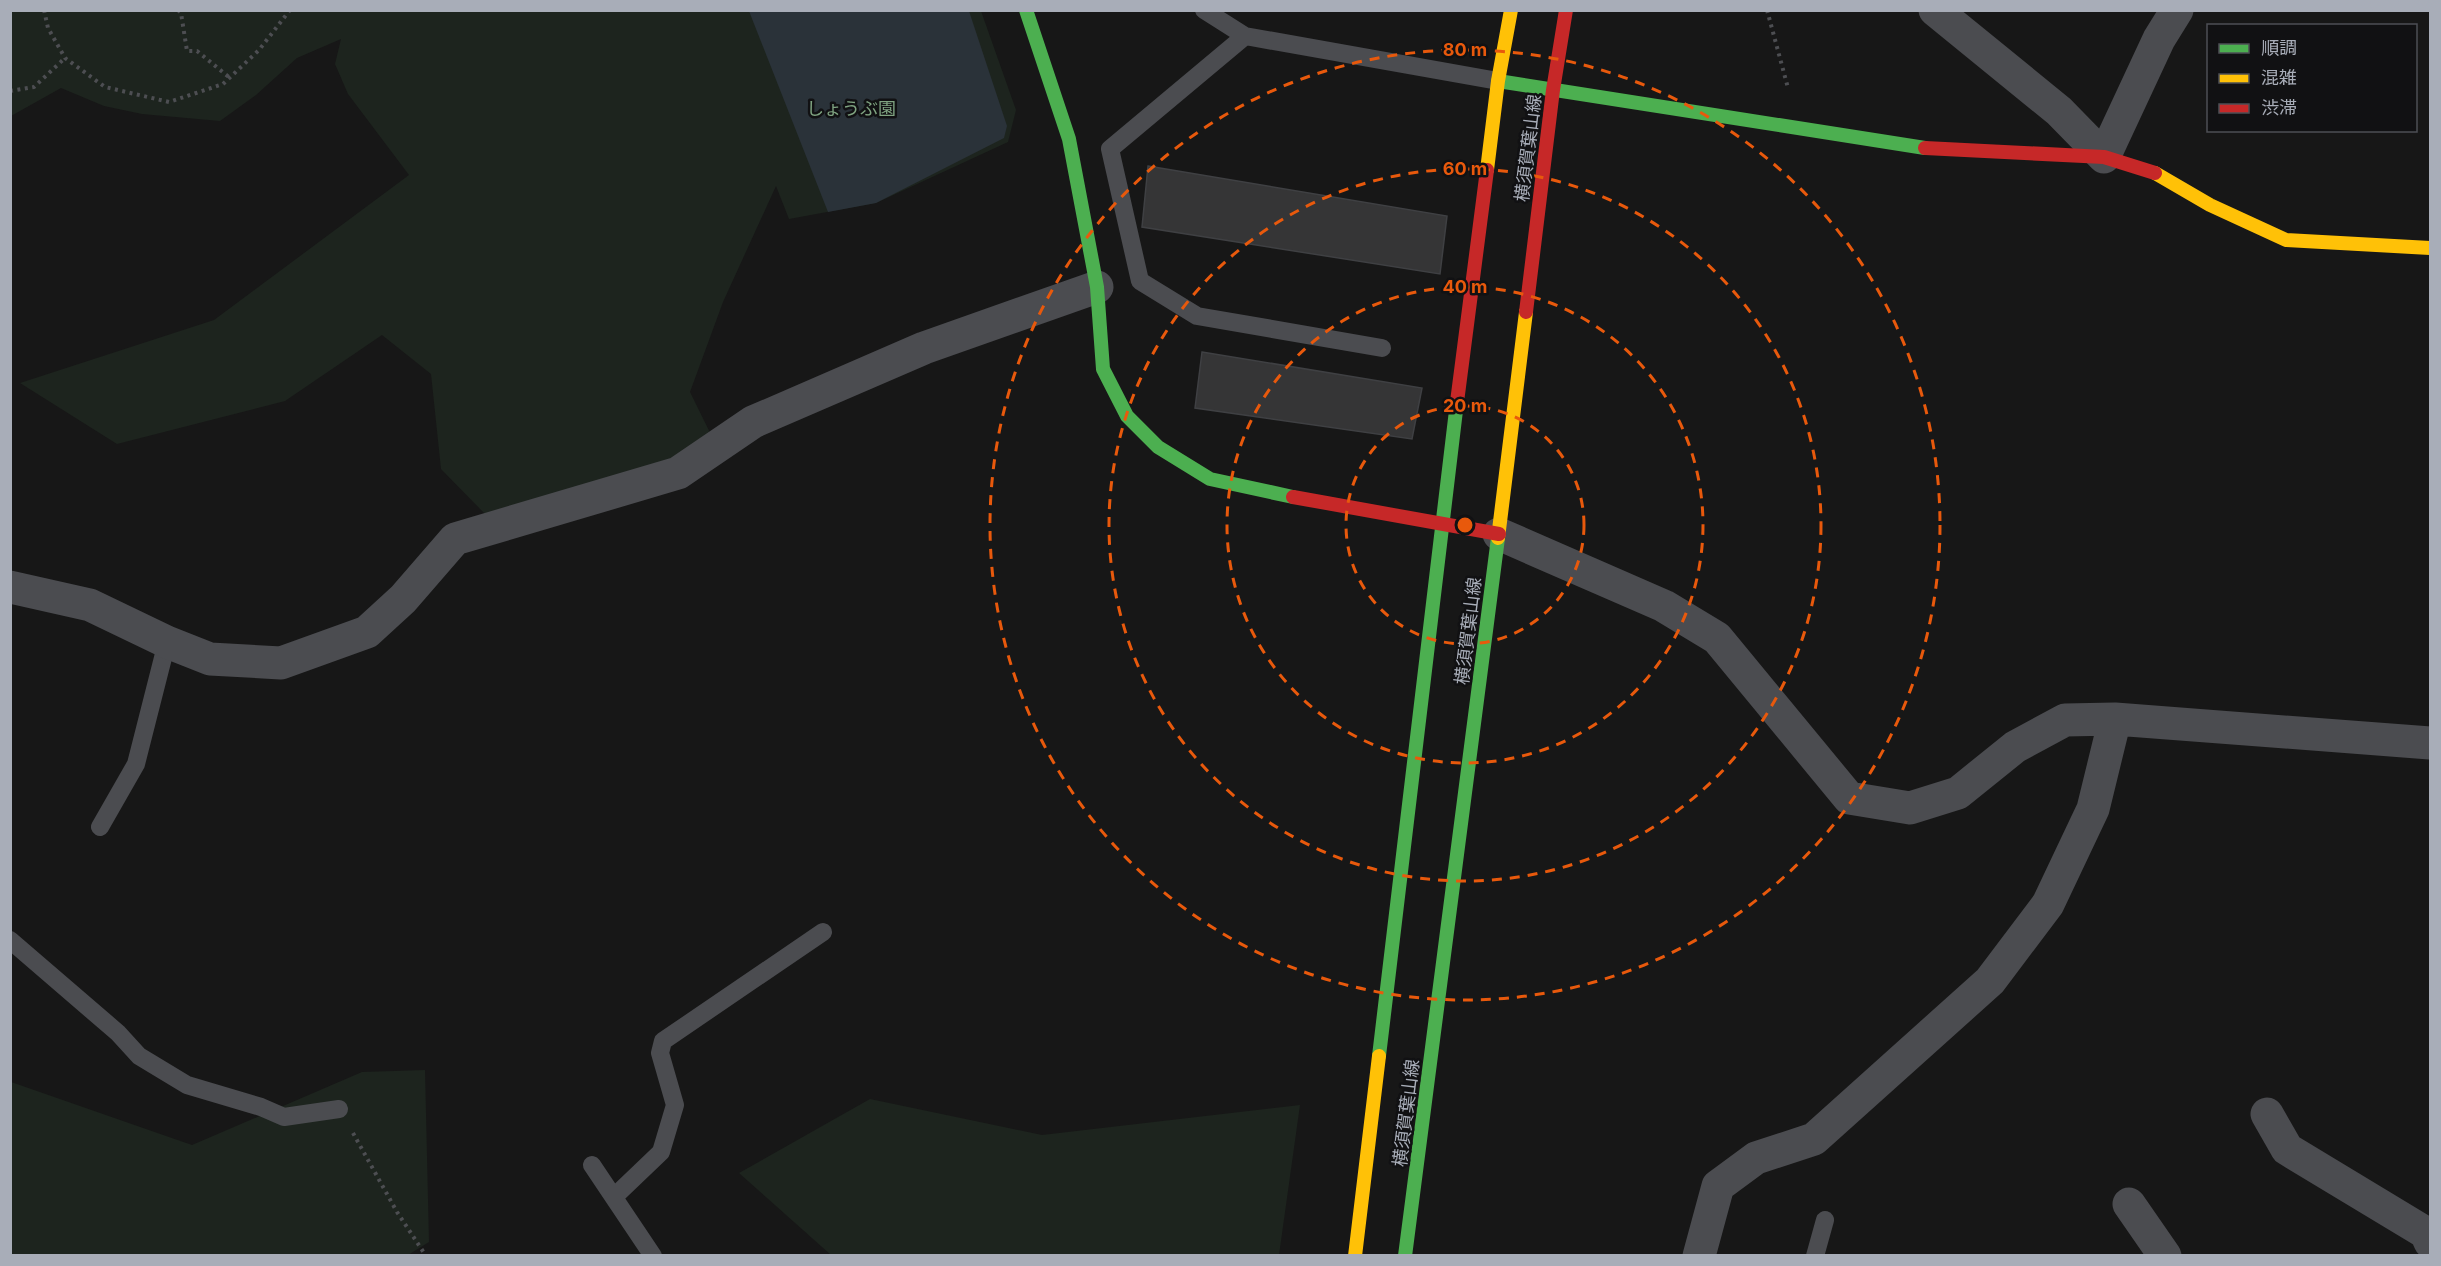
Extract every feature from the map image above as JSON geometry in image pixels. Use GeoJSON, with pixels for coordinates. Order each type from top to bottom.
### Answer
{"type":"FeatureCollection","features":[{"type":"Feature","properties":{"kind":"main road"},"geometry":{"type":"LineString","coordinates":[[1026,10],[1069,138],[1097,287],[1103,369],[1127,416],[1158,447],[1210,479],[1275,494],[1499,534]]}},
{"type":"Feature","properties":{"kind":"main road","name":"横須賀葉山線"},"geometry":{"type":"LineString","coordinates":[[1355,1256],[1442,524],[1498,81],[1511,10]]}},
{"type":"Feature","properties":{"kind":"main road","name":"横須賀葉山線"},"geometry":{"type":"LineString","coordinates":[[1405,1256],[1499,534],[1553,90],[1566,10]]}},
{"type":"Feature","properties":{"kind":"main road"},"geometry":{"type":"LineString","coordinates":[[1498,81],[1940,150],[2104,157],[2151,171],[2210,205],[2286,240],[2430,248]]}},
{"type":"Feature","properties":{"kind":"street"},"geometry":{"type":"LineString","coordinates":[[1935,10],[2059,111],[2104,157],[2159,39],[2177,10]]}},
{"type":"Feature","properties":{"kind":"street"},"geometry":{"type":"LineString","coordinates":[[10,587],[90,604],[167,642],[210,659],[281,663],[367,632],[403,599],[455,539],[678,473],[753,423],[924,348],[1097,287]]}},
{"type":"Feature","properties":{"kind":"street"},"geometry":{"type":"LineString","coordinates":[[1499,534],[1664,606],[1717,638],[1849,798],[1910,808],[1958,793],[2015,747],[2065,720],[2115,719],[2430,743]]}},
{"type":"Feature","properties":{"kind":"street"},"geometry":{"type":"LineString","coordinates":[[1699,1256],[1718,1186],[1756,1158],[1814,1138],[1990,981],[2048,904],[2093,808],[2115,719]]}},
{"type":"Feature","properties":{"kind":"street"},"geometry":{"type":"LineString","coordinates":[[2267,1114],[2288,1149],[2426,1233],[2430,1242]]}},
{"type":"Feature","properties":{"kind":"street"},"geometry":{"type":"LineString","coordinates":[[2129,1204],[2165,1256]]}},
{"type":"Feature","properties":{"kind":"lane"},"geometry":{"type":"LineString","coordinates":[[1204,10],[1245,36],[1498,81]]}},
{"type":"Feature","properties":{"kind":"lane"},"geometry":{"type":"LineString","coordinates":[[1245,36],[1110,149],[1140,281],[1197,316],[1382,348]]}},
{"type":"Feature","properties":{"kind":"lane"},"geometry":{"type":"LineString","coordinates":[[100,827],[136,764],[167,642]]}},
{"type":"Feature","properties":{"kind":"lane"},"geometry":{"type":"LineString","coordinates":[[615,1196],[661,1152],[675,1105],[660,1053],[663,1041],[822,932]]}},
{"type":"Feature","properties":{"kind":"lane"},"geometry":{"type":"LineString","coordinates":[[10,940],[118,1034],[139,1056],[187,1085],[261,1107],[284,1117],[339,1109]]}},
{"type":"Feature","properties":{"kind":"lane"},"geometry":{"type":"LineString","coordinates":[[592,1165],[615,1196],[653,1256]]}},
{"type":"Feature","properties":{"kind":"lane"},"geometry":{"type":"LineString","coordinates":[[1815,1256],[1825,1220]]}},
{"type":"Feature","properties":{"kind":"path"},"geometry":{"type":"LineString","coordinates":[[44,10],[48,28],[65,58],[105,87],[169,102],[223,84],[259,50],[290,10]]}},
{"type":"Feature","properties":{"kind":"path"},"geometry":{"type":"LineString","coordinates":[[178,10],[181,13],[187,51],[197,51],[230,78]]}},
{"type":"Feature","properties":{"kind":"path"},"geometry":{"type":"LineString","coordinates":[[1767,10],[1777,53],[1802,129]]}},
{"type":"Feature","properties":{"kind":"path"},"geometry":{"type":"LineString","coordinates":[[10,91],[34,87],[65,58]]}},
{"type":"Feature","properties":{"kind":"path"},"geometry":{"type":"LineString","coordinates":[[339,1109],[397,1212],[426,1256]]}},
{"type":"Feature","properties":{"kind":"green space"},"geometry":{"type":"Polygon","coordinates":[[[11,10],[981,11],[1016,110],[1008,142],[876,203],[789,219],[776,186],[723,302],[690,392],[723,459],[485,514],[441,469],[431,374],[382,335],[285,401],[117,444],[20,383],[214,320],[409,175],[348,94],[335,64],[341,39],[297,58],[256,95],[220,121],[142,114],[104,106],[61,88],[11,116],[11,10]]]}},
{"type":"Feature","properties":{"kind":"green space"},"geometry":{"type":"Polygon","coordinates":[[[425,1070],[429,1242],[408,1255],[11,1256],[11,1082],[192,1145],[362,1072],[425,1070]]]}},
{"type":"Feature","properties":{"kind":"green space"},"geometry":{"type":"Polygon","coordinates":[[[870,1099],[1042,1135],[1300,1105],[1279,1255],[831,1255],[739,1173],[870,1099]]]}},
{"type":"Feature","properties":{"kind":"shaded area","name":"しょうぶ園"},"geometry":{"type":"Polygon","coordinates":[[[749,11],[969,11],[1007,126],[1004,138],[876,203],[828,212],[749,11]]]}},
{"type":"Feature","properties":{"kind":"building"},"geometry":{"type":"Polygon","coordinates":[[[1148,166],[1447,216],[1440,274],[1142,227],[1148,166]]]}},
{"type":"Feature","properties":{"kind":"building"},"geometry":{"type":"Polygon","coordinates":[[[1202,352],[1422,388],[1412,439],[1195,408],[1202,352]]]}},
{"type":"Feature","properties":{"kind":"traffic: fast"},"geometry":{"type":"LineString","coordinates":[[1026,10],[1069,139],[1097,287],[1103,369],[1127,416],[1158,447],[1210,479],[1293,497]]}},
{"type":"Feature","properties":{"kind":"traffic: fast"},"geometry":{"type":"LineString","coordinates":[[1498,81],[1925,148]]}},
{"type":"Feature","properties":{"kind":"traffic: fast"},"geometry":{"type":"LineString","coordinates":[[1379,1056],[1457,402]]}},
{"type":"Feature","properties":{"kind":"traffic: fast"},"geometry":{"type":"LineString","coordinates":[[1405,1256],[1498,538]]}},
{"type":"Feature","properties":{"kind":"traffic: slow"},"geometry":{"type":"LineString","coordinates":[[1487,170],[1498,81],[1511,10]]}},
{"type":"Feature","properties":{"kind":"traffic: slow"},"geometry":{"type":"LineString","coordinates":[[2155,173],[2210,205],[2286,240],[2430,248]]}},
{"type":"Feature","properties":{"kind":"traffic: slow"},"geometry":{"type":"LineString","coordinates":[[1498,538],[1526,312]]}},
{"type":"Feature","properties":{"kind":"traffic: slow"},"geometry":{"type":"LineString","coordinates":[[1355,1256],[1379,1056]]}},
{"type":"Feature","properties":{"kind":"traffic: jam"},"geometry":{"type":"LineString","coordinates":[[1526,312],[1553,90],[1566,10]]}},
{"type":"Feature","properties":{"kind":"traffic: jam"},"geometry":{"type":"LineString","coordinates":[[1925,148],[2104,157],[2155,173]]}},
{"type":"Feature","properties":{"kind":"traffic: jam"},"geometry":{"type":"LineString","coordinates":[[1457,402],[1487,170]]}},
{"type":"Feature","properties":{"kind":"traffic: jam"},"geometry":{"type":"LineString","coordinates":[[1293,497],[1499,534]]}}]}
